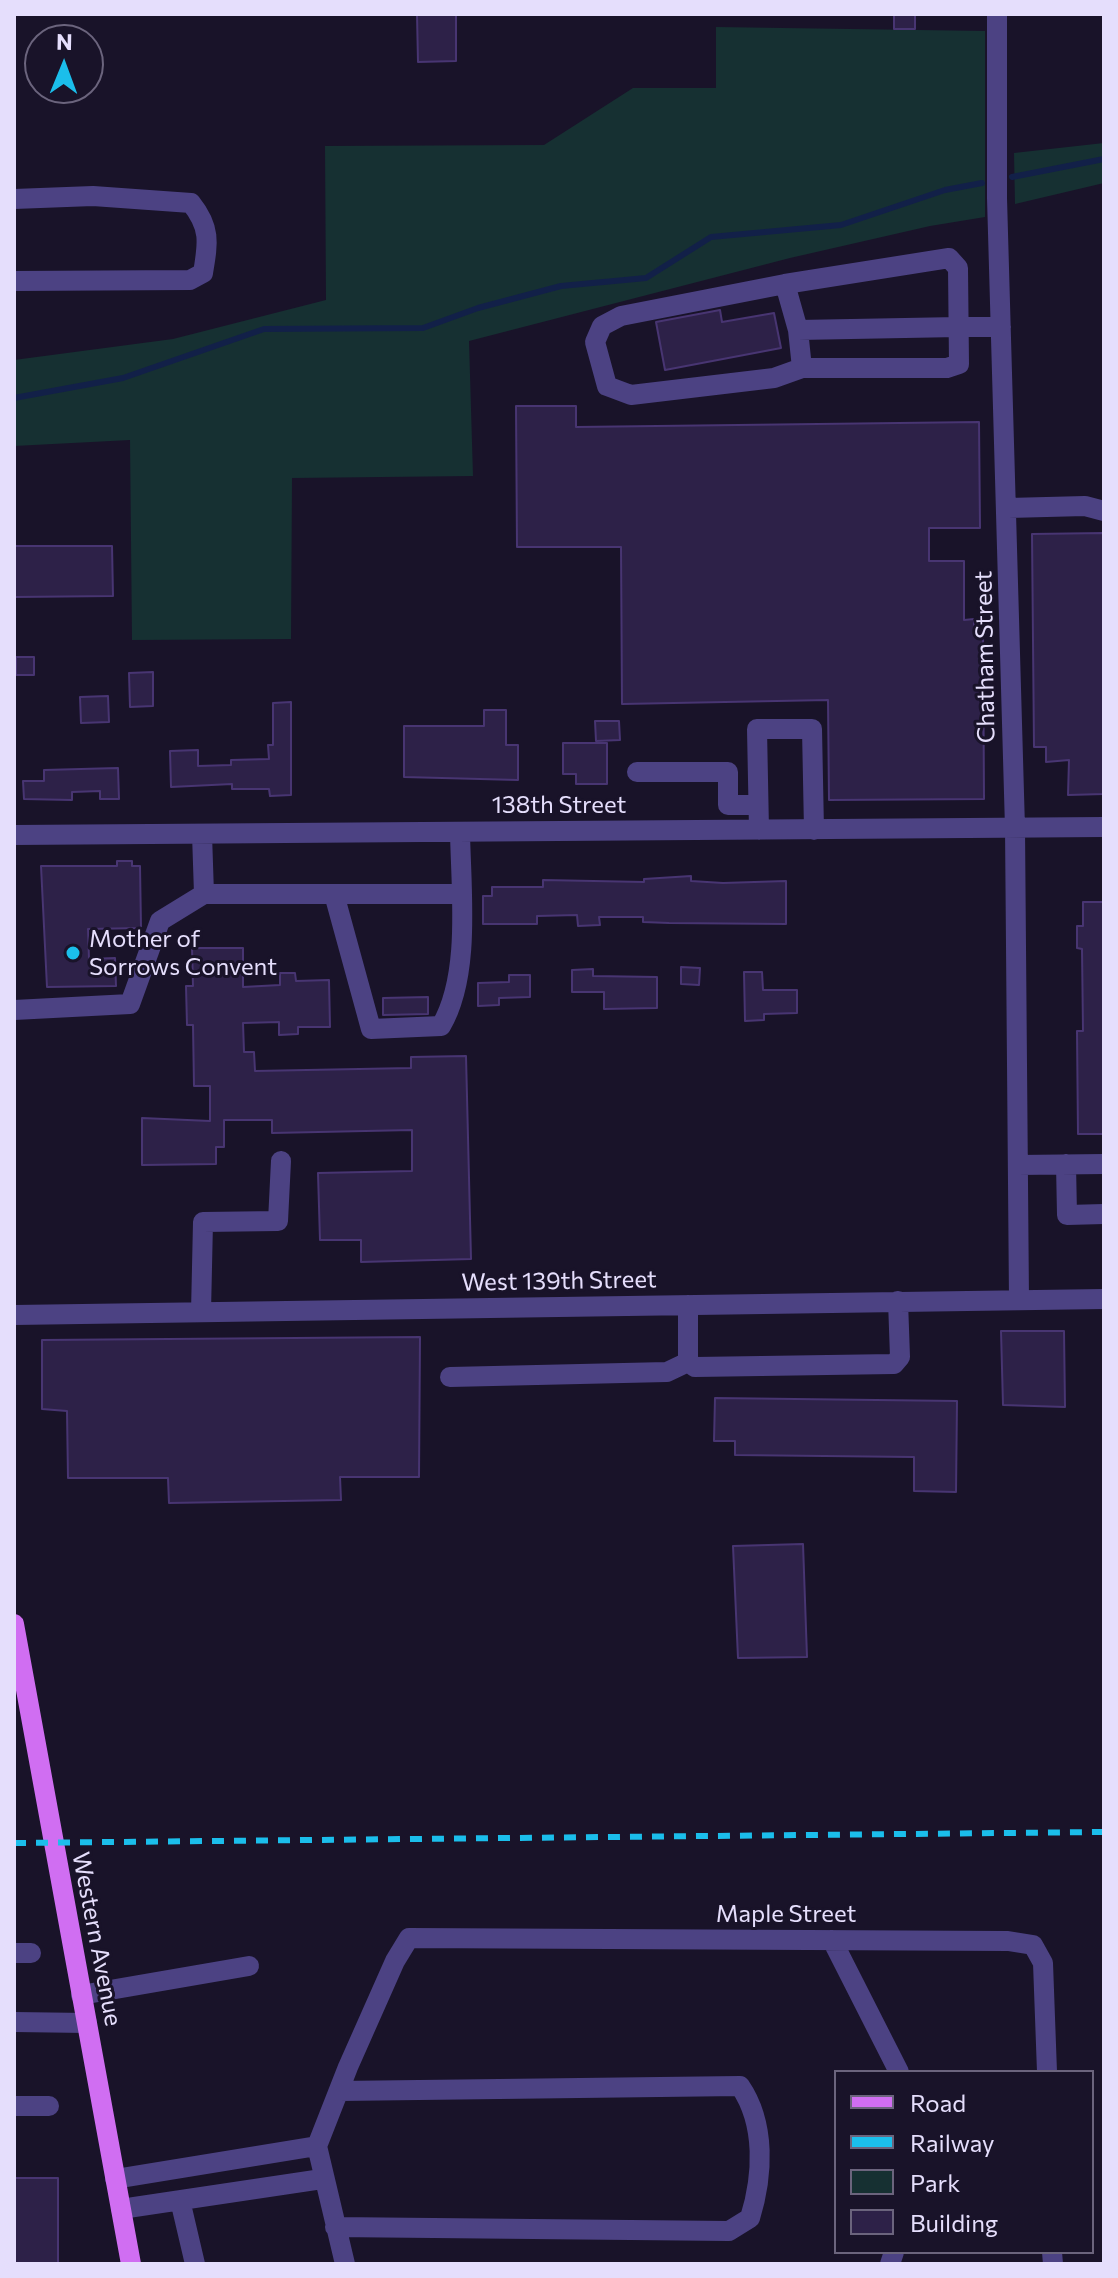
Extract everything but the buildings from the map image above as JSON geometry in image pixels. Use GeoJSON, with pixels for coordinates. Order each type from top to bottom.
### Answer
{"type":"FeatureCollection","features":[{"type":"Feature","properties":{"kind":"main road","name":"Western Avenue"},"geometry":{"type":"LineString","coordinates":[[14,1624],[131,2264]]}},
{"type":"Feature","properties":{"kind":"street","name":"Chatham Street"},"geometry":{"type":"LineString","coordinates":[[997,14],[1001,327],[1015,828],[1019,1300]]}},
{"type":"Feature","properties":{"kind":"street"},"geometry":{"type":"LineString","coordinates":[[14,199],[105,196],[191,203],[204,219],[210,235],[203,273],[190,280],[14,281]]}},
{"type":"Feature","properties":{"kind":"street"},"geometry":{"type":"LineString","coordinates":[[949,258],[958,268],[959,364],[947,368],[802,368],[774,378],[631,395],[607,386],[595,342],[602,326],[621,316],[785,284],[949,258]]}},
{"type":"Feature","properties":{"kind":"street"},"geometry":{"type":"LineString","coordinates":[[785,284],[798,330],[802,368]]}},
{"type":"Feature","properties":{"kind":"street"},"geometry":{"type":"LineString","coordinates":[[798,330],[1001,327]]}},
{"type":"Feature","properties":{"kind":"street"},"geometry":{"type":"LineString","coordinates":[[1008,508],[1085,506],[1104,511]]}},
{"type":"Feature","properties":{"kind":"street"},"geometry":{"type":"LineString","coordinates":[[759,830],[757,729],[812,729],[814,830]]}},
{"type":"Feature","properties":{"kind":"street"},"geometry":{"type":"LineString","coordinates":[[637,772],[728,772],[728,805],[758,805]]}},
{"type":"Feature","properties":{"kind":"street","name":"138th Street"},"geometry":{"type":"LineString","coordinates":[[14,835],[1104,827]]}},
{"type":"Feature","properties":{"kind":"street"},"geometry":{"type":"LineString","coordinates":[[334,894],[371,1029],[441,1026],[452,1007],[458,978],[460,832]]}},
{"type":"Feature","properties":{"kind":"street"},"geometry":{"type":"LineString","coordinates":[[202,834],[204,894]]}},
{"type":"Feature","properties":{"kind":"street"},"geometry":{"type":"LineString","coordinates":[[14,1010],[130,1004],[160,921],[204,894],[461,894]]}},
{"type":"Feature","properties":{"kind":"street"},"geometry":{"type":"LineString","coordinates":[[201,1312],[203,1222],[278,1221],[281,1161]]}},
{"type":"Feature","properties":{"kind":"street"},"geometry":{"type":"LineString","coordinates":[[1066,1164],[1067,1215],[1104,1214]]}},
{"type":"Feature","properties":{"kind":"street"},"geometry":{"type":"LineString","coordinates":[[1018,1165],[1104,1164]]}},
{"type":"Feature","properties":{"kind":"street","name":"West 139th Street"},"geometry":{"type":"LineString","coordinates":[[14,1315],[1104,1299]]}},
{"type":"Feature","properties":{"kind":"street"},"geometry":{"type":"LineString","coordinates":[[688,1362],[695,1367],[894,1364],[900,1357],[898,1301]]}},
{"type":"Feature","properties":{"kind":"street"},"geometry":{"type":"LineString","coordinates":[[688,1305],[688,1362]]}},
{"type":"Feature","properties":{"kind":"street"},"geometry":{"type":"LineString","coordinates":[[450,1377],[667,1372],[688,1362]]}},
{"type":"Feature","properties":{"kind":"street","name":"Maple Street"},"geometry":{"type":"LineString","coordinates":[[339,2091],[395,1961],[409,1938],[1008,1941],[1033,1945],[1043,1963],[1047,2070]]}},
{"type":"Feature","properties":{"kind":"street"},"geometry":{"type":"LineString","coordinates":[[832,1940],[898,2070]]}},
{"type":"Feature","properties":{"kind":"street"},"geometry":{"type":"LineString","coordinates":[[81,1995],[249,1966]]}},
{"type":"Feature","properties":{"kind":"street"},"geometry":{"type":"LineString","coordinates":[[14,2022],[87,2023]]}},
{"type":"Feature","properties":{"kind":"street"},"geometry":{"type":"LineString","coordinates":[[335,2227],[729,2231],[750,2218],[760,2184],[757,2130],[750,2101],[740,2086],[339,2091],[317,2146],[322,2179],[345,2264]]}},
{"type":"Feature","properties":{"kind":"street"},"geometry":{"type":"LineString","coordinates":[[14,2106],[49,2106]]}},
{"type":"Feature","properties":{"kind":"street"},"geometry":{"type":"LineString","coordinates":[[115,2179],[317,2146]]}},
{"type":"Feature","properties":{"kind":"street"},"geometry":{"type":"LineString","coordinates":[[121,2209],[322,2179]]}},
{"type":"Feature","properties":{"kind":"street"},"geometry":{"type":"LineString","coordinates":[[180,2200],[195,2264]]}},
{"type":"Feature","properties":{"kind":"green space"},"geometry":{"type":"Polygon","coordinates":[[[716,27],[985,31],[985,217],[930,226],[790,258],[469,341],[473,476],[292,478],[291,639],[132,640],[130,440],[14,446],[14,360],[173,339],[326,300],[325,146],[544,145],[633,88],[716,88],[716,27]]]}},
{"type":"Feature","properties":{"kind":"green space"},"geometry":{"type":"Polygon","coordinates":[[[1104,143],[1104,183],[1015,204],[1014,153],[1104,143]]]}},
{"type":"Feature","properties":{"kind":"waterway"},"geometry":{"type":"LineString","coordinates":[[1012,177],[1104,159]]}},
{"type":"Feature","properties":{"kind":"waterway"},"geometry":{"type":"LineString","coordinates":[[14,398],[123,378],[264,329],[423,328],[478,308],[561,286],[646,278],[711,237],[841,225],[945,190],[982,183]]}},
{"type":"Feature","properties":{"kind":"railway"},"geometry":{"type":"LineString","coordinates":[[14,1843],[1104,1832]]}},
{"type":"Feature","properties":{"kind":"place","name":"Mother of Sorrows Convent"},"geometry":{"type":"Point","coordinates":[73,953]}}]}
